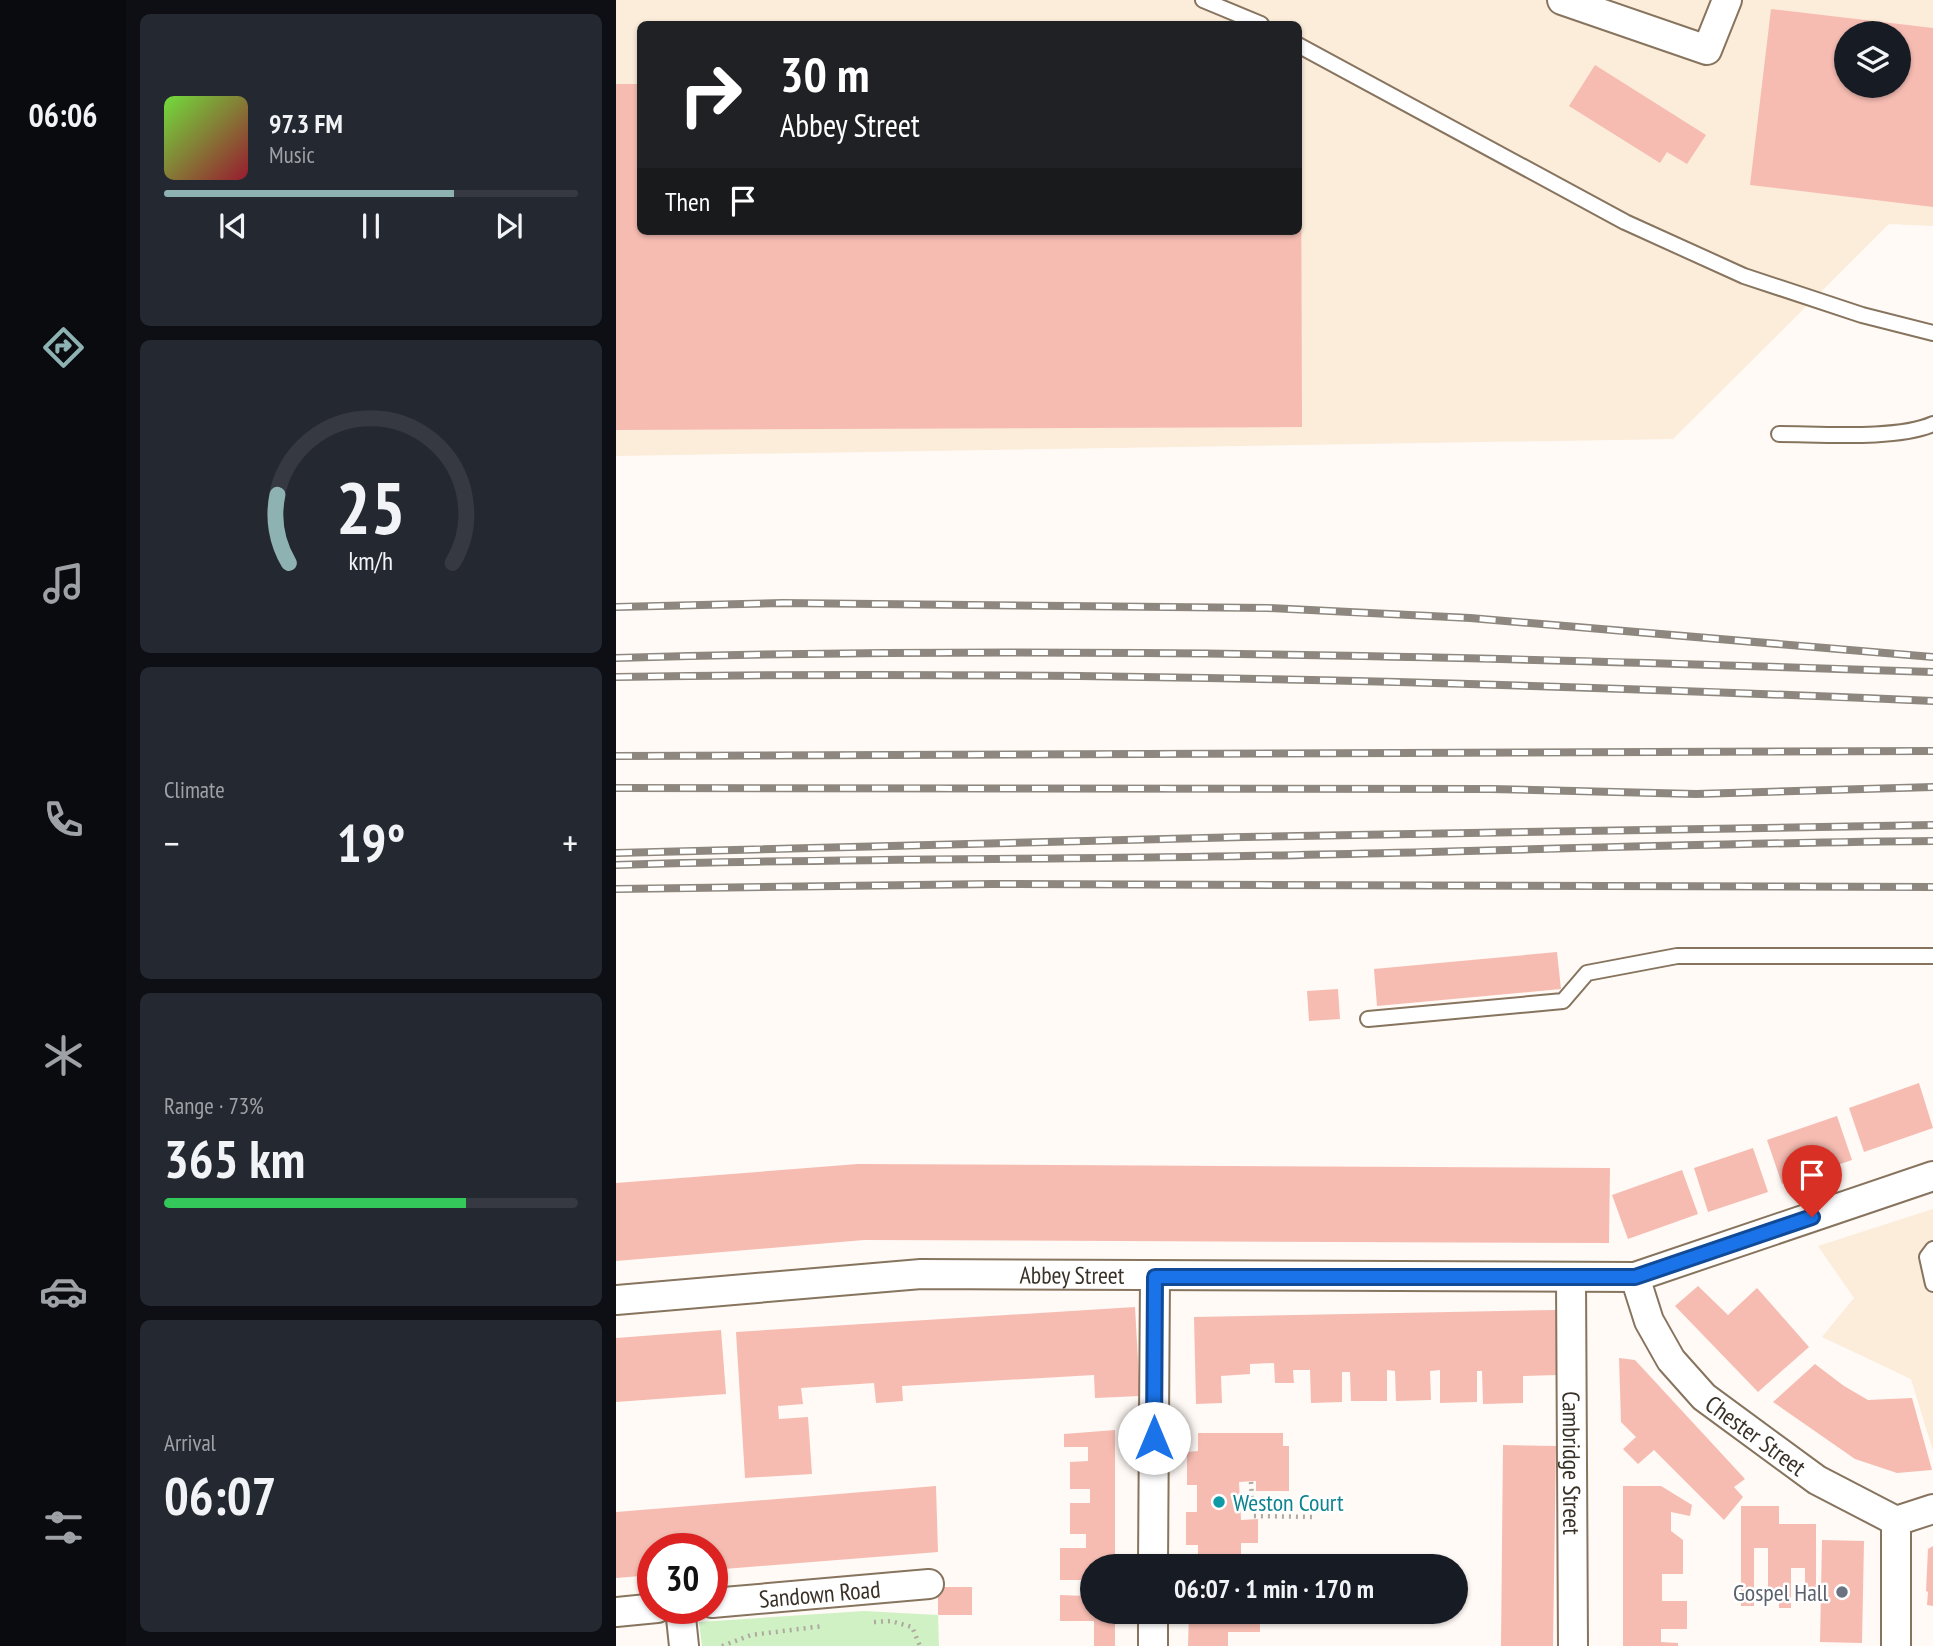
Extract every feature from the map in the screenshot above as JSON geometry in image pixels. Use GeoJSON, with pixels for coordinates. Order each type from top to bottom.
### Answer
{"type":"FeatureCollection","features":[{"type":"Feature","properties":{"kind":"street"},"geometry":{"type":"LineString","coordinates":[[1562,0],[1707,50],[1727,0]]}},
{"type":"Feature","properties":{"kind":"street","name":"Abbey Street"},"geometry":{"type":"LineString","coordinates":[[616,1300],[921,1275],[1571,1279],[1635,1277],[1933,1176]]}},
{"type":"Feature","properties":{"kind":"street"},"geometry":{"type":"LineString","coordinates":[[1153,1554],[1155,1277]]}},
{"type":"Feature","properties":{"kind":"street","name":"Chester Street"},"geometry":{"type":"LineString","coordinates":[[1635,1277],[1649,1321],[1671,1360],[1704,1396],[1817,1480],[1896,1521]]}},
{"type":"Feature","properties":{"kind":"street","name":"Cambridge Street"},"geometry":{"type":"LineString","coordinates":[[1571,1279],[1573,1646]]}},
{"type":"Feature","properties":{"kind":"street"},"geometry":{"type":"LineString","coordinates":[[1896,1646],[1896,1521],[1933,1509]]}},
{"type":"Feature","properties":{"kind":"street","name":"Sandown Road"},"geometry":{"type":"LineString","coordinates":[[728,1603],[929,1584]]}},
{"type":"Feature","properties":{"kind":"street"},"geometry":{"type":"LineString","coordinates":[[616,1612],[637,1610]]}},
{"type":"Feature","properties":{"kind":"street"},"geometry":{"type":"LineString","coordinates":[[682,1624],[684,1646]]}},
{"type":"Feature","properties":{"kind":"street"},"geometry":{"type":"LineString","coordinates":[[1153,1624],[1153,1646]]}},
{"type":"Feature","properties":{"kind":"lane"},"geometry":{"type":"LineString","coordinates":[[1203,0],[1254,21]]}},
{"type":"Feature","properties":{"kind":"lane"},"geometry":{"type":"LineString","coordinates":[[1302,48],[1613,215],[1744,276],[1862,315],[1933,333]]}},
{"type":"Feature","properties":{"kind":"lane"},"geometry":{"type":"LineString","coordinates":[[1779,434],[1874,433],[1924,428],[1933,424]]}},
{"type":"Feature","properties":{"kind":"lane"},"geometry":{"type":"LineString","coordinates":[[1368,1019],[1563,1001],[1587,973],[1677,956],[1933,956]]}},
{"type":"Feature","properties":{"kind":"lane"},"geometry":{"type":"LineString","coordinates":[[1933,1249],[1927,1257],[1933,1284]]}},
{"type":"Feature","properties":{"kind":"path"},"geometry":{"type":"LineString","coordinates":[[1251,1482],[1253,1516],[1316,1517]]}},
{"type":"Feature","properties":{"kind":"path"},"geometry":{"type":"LineString","coordinates":[[863,1622],[891,1621],[912,1627],[920,1646]]}},
{"type":"Feature","properties":{"kind":"path"},"geometry":{"type":"LineString","coordinates":[[722,1646],[751,1635],[828,1626]]}},
{"type":"Feature","properties":{"kind":"shaded area"},"geometry":{"type":"Polygon","coordinates":[[[616,0],[1933,0],[1933,226],[1889,224],[1673,439],[616,456],[616,0]]]}},
{"type":"Feature","properties":{"kind":"shaded area"},"geometry":{"type":"Polygon","coordinates":[[[1933,1209],[1933,1451],[1911,1379],[1822,1337],[1854,1298],[1818,1246],[1933,1209]]]}},
{"type":"Feature","properties":{"kind":"green space"},"geometry":{"type":"Polygon","coordinates":[[[864,1611],[938,1615],[939,1646],[702,1646],[699,1624],[728,1624],[728,1620],[864,1611]]]}},
{"type":"Feature","properties":{"kind":"building"},"geometry":{"type":"Polygon","coordinates":[[[1771,9],[1873,21],[1834,21],[1834,98],[1911,98],[1911,25],[1933,28],[1933,207],[1750,185],[1771,9]]]}},
{"type":"Feature","properties":{"kind":"building"},"geometry":{"type":"Polygon","coordinates":[[[1595,65],[1706,135],[1687,164],[1667,152],[1660,163],[1569,106],[1595,65]]]}},
{"type":"Feature","properties":{"kind":"building"},"geometry":{"type":"Polygon","coordinates":[[[616,84],[637,84],[637,235],[1301,235],[1302,427],[616,430],[616,84]]]}},
{"type":"Feature","properties":{"kind":"building"},"geometry":{"type":"Polygon","coordinates":[[[1557,952],[1561,989],[1377,1006],[1374,969],[1557,952]]]}},
{"type":"Feature","properties":{"kind":"building"},"geometry":{"type":"Polygon","coordinates":[[[1338,989],[1340,1019],[1309,1021],[1307,991],[1338,989]]]}},
{"type":"Feature","properties":{"kind":"building"},"geometry":{"type":"Polygon","coordinates":[[[1919,1083],[1933,1128],[1864,1152],[1849,1108],[1919,1083]]]}},
{"type":"Feature","properties":{"kind":"building"},"geometry":{"type":"Polygon","coordinates":[[[1837,1116],[1852,1160],[1782,1184],[1767,1140],[1837,1116]]]}},
{"type":"Feature","properties":{"kind":"building"},"geometry":{"type":"Polygon","coordinates":[[[1753,1148],[1768,1192],[1708,1212],[1694,1168],[1753,1148]]]}},
{"type":"Feature","properties":{"kind":"building"},"geometry":{"type":"Polygon","coordinates":[[[858,1164],[1610,1168],[1609,1243],[864,1240],[616,1261],[616,1183],[858,1164]]]}},
{"type":"Feature","properties":{"kind":"building"},"geometry":{"type":"Polygon","coordinates":[[[1682,1170],[1698,1214],[1628,1239],[1612,1195],[1682,1170]]]}},
{"type":"Feature","properties":{"kind":"building"},"geometry":{"type":"Polygon","coordinates":[[[1698,1286],[1728,1315],[1757,1288],[1809,1347],[1758,1392],[1675,1306],[1698,1286]]]}},
{"type":"Feature","properties":{"kind":"building"},"geometry":{"type":"Polygon","coordinates":[[[1135,1307],[1140,1396],[1095,1398],[1094,1375],[902,1386],[903,1401],[876,1403],[874,1383],[801,1388],[803,1404],[778,1406],[779,1419],[808,1417],[812,1474],[745,1478],[736,1332],[1135,1307]]]}},
{"type":"Feature","properties":{"kind":"building"},"geometry":{"type":"Polygon","coordinates":[[[1556,1310],[1557,1375],[1523,1376],[1523,1403],[1483,1404],[1482,1371],[1477,1371],[1477,1402],[1440,1403],[1440,1370],[1430,1371],[1431,1400],[1396,1401],[1395,1371],[1387,1370],[1387,1401],[1351,1401],[1350,1372],[1342,1372],[1342,1402],[1311,1403],[1310,1370],[1293,1370],[1294,1383],[1275,1383],[1274,1363],[1250,1364],[1250,1374],[1221,1376],[1222,1403],[1196,1404],[1194,1317],[1556,1310]]]}},
{"type":"Feature","properties":{"kind":"building"},"geometry":{"type":"Polygon","coordinates":[[[721,1330],[726,1394],[616,1402],[616,1338],[721,1330]]]}},
{"type":"Feature","properties":{"kind":"building"},"geometry":{"type":"Polygon","coordinates":[[[1619,1358],[1635,1360],[1745,1479],[1734,1487],[1743,1497],[1724,1520],[1654,1450],[1638,1464],[1623,1449],[1636,1437],[1621,1422],[1619,1358]]]}},
{"type":"Feature","properties":{"kind":"building"},"geometry":{"type":"Polygon","coordinates":[[[1815,1364],[1868,1400],[1912,1398],[1932,1470],[1897,1473],[1855,1459],[1773,1402],[1815,1364]]]}},
{"type":"Feature","properties":{"kind":"building"},"geometry":{"type":"Polygon","coordinates":[[[1115,1430],[1115,1554],[1080,1554],[1080,1580],[1060,1580],[1060,1548],[1086,1548],[1086,1534],[1070,1534],[1070,1503],[1090,1503],[1090,1489],[1070,1489],[1070,1462],[1088,1461],[1088,1447],[1064,1447],[1064,1434],[1115,1430]]]}},
{"type":"Feature","properties":{"kind":"building","name":"Weston Court"},"geometry":{"type":"Polygon","coordinates":[[[1198,1433],[1283,1433],[1283,1446],[1289,1446],[1289,1491],[1256,1491],[1256,1481],[1239,1482],[1241,1520],[1258,1519],[1258,1543],[1241,1543],[1241,1554],[1198,1554],[1198,1545],[1186,1545],[1186,1512],[1197,1512],[1197,1485],[1187,1485],[1187,1452],[1198,1451],[1198,1433]]]}},
{"type":"Feature","properties":{"kind":"building"},"geometry":{"type":"Polygon","coordinates":[[[1503,1445],[1556,1446],[1553,1646],[1501,1646],[1503,1445]]]}},
{"type":"Feature","properties":{"kind":"building"},"geometry":{"type":"Polygon","coordinates":[[[936,1486],[938,1552],[728,1569],[728,1533],[637,1533],[637,1576],[616,1578],[616,1512],[936,1486]]]}},
{"type":"Feature","properties":{"kind":"building"},"geometry":{"type":"Polygon","coordinates":[[[1623,1486],[1661,1486],[1692,1505],[1690,1516],[1671,1512],[1671,1531],[1683,1540],[1683,1574],[1662,1574],[1662,1601],[1687,1601],[1687,1629],[1661,1629],[1661,1642],[1678,1643],[1678,1646],[1623,1646],[1623,1486]]]}},
{"type":"Feature","properties":{"kind":"building"},"geometry":{"type":"Polygon","coordinates":[[[1741,1506],[1779,1506],[1779,1524],[1816,1524],[1816,1599],[1805,1599],[1805,1568],[1791,1568],[1791,1608],[1779,1608],[1779,1591],[1768,1590],[1768,1548],[1754,1548],[1754,1606],[1741,1606],[1741,1506]]]}},
{"type":"Feature","properties":{"kind":"building","name":"Gospel Hall"},"geometry":{"type":"Polygon","coordinates":[[[1822,1540],[1864,1541],[1862,1643],[1820,1642],[1822,1540]]]}},
{"type":"Feature","properties":{"kind":"building"},"geometry":{"type":"Polygon","coordinates":[[[1933,1546],[1933,1606],[1927,1605],[1926,1591],[1928,1549],[1933,1546]]]}},
{"type":"Feature","properties":{"kind":"building"},"geometry":{"type":"Polygon","coordinates":[[[938,1587],[972,1587],[972,1615],[938,1615],[938,1587]]]}},
{"type":"Feature","properties":{"kind":"building"},"geometry":{"type":"Polygon","coordinates":[[[1060,1595],[1080,1596],[1080,1621],[1060,1621],[1060,1595]]]}},
{"type":"Feature","properties":{"kind":"building"},"geometry":{"type":"Polygon","coordinates":[[[1094,1624],[1115,1624],[1115,1646],[1094,1646],[1094,1624]]]}},
{"type":"Feature","properties":{"kind":"building"},"geometry":{"type":"Polygon","coordinates":[[[1189,1624],[1260,1624],[1260,1632],[1228,1632],[1228,1646],[1188,1646],[1189,1624]]]}},
{"type":"Feature","properties":{"kind":"railway"},"geometry":{"type":"LineString","coordinates":[[616,607],[782,603],[1268,608],[1470,618],[1933,657]]}},
{"type":"Feature","properties":{"kind":"railway"},"geometry":{"type":"LineString","coordinates":[[616,658],[945,653],[1274,654],[1933,672]]}},
{"type":"Feature","properties":{"kind":"railway"},"geometry":{"type":"LineString","coordinates":[[616,677],[945,675],[1274,679],[1933,701]]}},
{"type":"Feature","properties":{"kind":"railway"},"geometry":{"type":"LineString","coordinates":[[616,756],[1933,751]]}},
{"type":"Feature","properties":{"kind":"railway"},"geometry":{"type":"LineString","coordinates":[[616,788],[1491,789],[1696,794],[1933,787]]}},
{"type":"Feature","properties":{"kind":"railway"},"geometry":{"type":"LineString","coordinates":[[616,853],[1244,837],[1933,825]]}},
{"type":"Feature","properties":{"kind":"railway"},"geometry":{"type":"LineString","coordinates":[[616,865],[1245,856],[1933,841]]}},
{"type":"Feature","properties":{"kind":"railway"},"geometry":{"type":"LineString","coordinates":[[616,889],[992,884],[1933,887]]}},
{"type":"Feature","properties":{"kind":"place","name":"Weston Court"},"geometry":{"type":"Point","coordinates":[1219,1502]}},
{"type":"Feature","properties":{"kind":"place","name":"Gospel Hall"},"geometry":{"type":"Point","coordinates":[1842,1592]}},
{"type":"Feature","properties":{"kind":"route"},"geometry":{"type":"LineString","coordinates":[[1154,1438],[1155,1277],[1635,1277],[1812,1217]]}}]}
